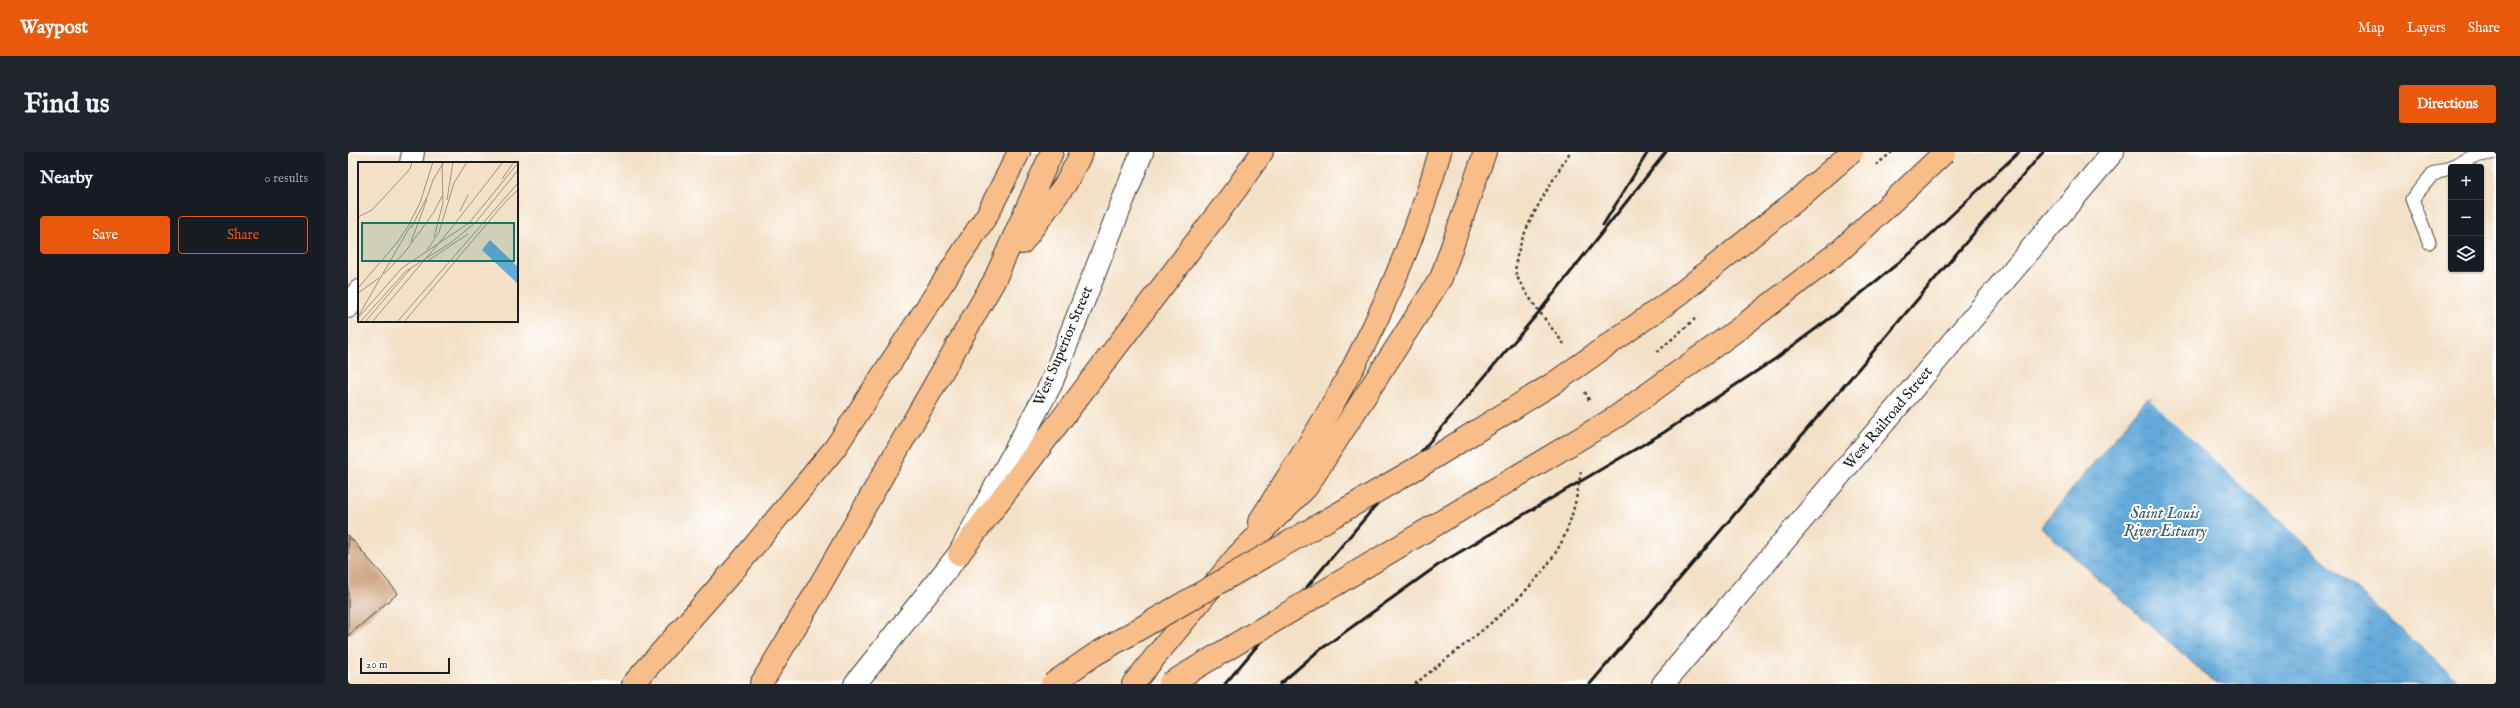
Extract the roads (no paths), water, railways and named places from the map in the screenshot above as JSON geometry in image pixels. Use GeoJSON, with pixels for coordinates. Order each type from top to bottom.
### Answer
{"type":"FeatureCollection","features":[{"type":"Feature","properties":{"kind":"highway"},"geometry":{"type":"LineString","coordinates":[[633,684],[739,564],[835,448],[987,215],[1019,152]]}},
{"type":"Feature","properties":{"kind":"highway"},"geometry":{"type":"LineString","coordinates":[[761,684],[812,599],[994,281],[1052,152]]}},
{"type":"Feature","properties":{"kind":"highway"},"geometry":{"type":"LineString","coordinates":[[994,281],[1066,183],[1082,152]]}},
{"type":"Feature","properties":{"kind":"highway"},"geometry":{"type":"LineString","coordinates":[[959,554],[1237,188],[1262,152]]}},
{"type":"Feature","properties":{"kind":"highway"},"geometry":{"type":"LineString","coordinates":[[1238,555],[1341,388],[1400,271],[1428,194],[1440,152]]}},
{"type":"Feature","properties":{"kind":"highway"},"geometry":{"type":"LineString","coordinates":[[1133,684],[1238,555],[1306,488],[1441,278],[1485,152]]}},
{"type":"Feature","properties":{"kind":"highway"},"geometry":{"type":"LineString","coordinates":[[1052,684],[1094,655],[1423,464],[1554,383],[1694,283],[1799,198],[1852,152]]}},
{"type":"Feature","properties":{"kind":"highway"},"geometry":{"type":"LineString","coordinates":[[1169,684],[1616,417],[1737,330],[1836,253],[1945,152]]}},
{"type":"Feature","properties":{"kind":"street"},"geometry":{"type":"LineString","coordinates":[[411,162],[413,152]]}},
{"type":"Feature","properties":{"kind":"street","name":"West Superior Street"},"geometry":{"type":"LineString","coordinates":[[855,684],[959,554],[1051,384],[1142,152]]}},
{"type":"Feature","properties":{"kind":"street","name":"West Railroad Street"},"geometry":{"type":"LineString","coordinates":[[1663,684],[2113,152]]}},
{"type":"Feature","properties":{"kind":"street"},"geometry":{"type":"LineString","coordinates":[[348,307],[358,292]]}},
{"type":"Feature","properties":{"kind":"lane"},"geometry":{"type":"LineString","coordinates":[[2429,242],[2412,199],[2432,175],[2475,156],[2496,152]]}},
{"type":"Feature","properties":{"kind":"water","name":"Saint Louis River Estuary"},"geometry":{"type":"Polygon","coordinates":[[[2153,397],[2254,498],[2462,684],[2216,684],[2041,527],[2146,400],[2153,397]]]}},
{"type":"Feature","properties":{"kind":"railway"},"geometry":{"type":"LineString","coordinates":[[1603,225],[1648,152]]}},
{"type":"Feature","properties":{"kind":"railway"},"geometry":{"type":"LineString","coordinates":[[1225,684],[1539,312],[1666,152]]}},
{"type":"Feature","properties":{"kind":"railway"},"geometry":{"type":"LineString","coordinates":[[1280,684],[1317,652],[1441,563],[1663,433],[1775,359],[1837,313],[1913,251],[2019,152]]}},
{"type":"Feature","properties":{"kind":"railway"},"geometry":{"type":"LineString","coordinates":[[1590,684],[2043,152]]}}]}
